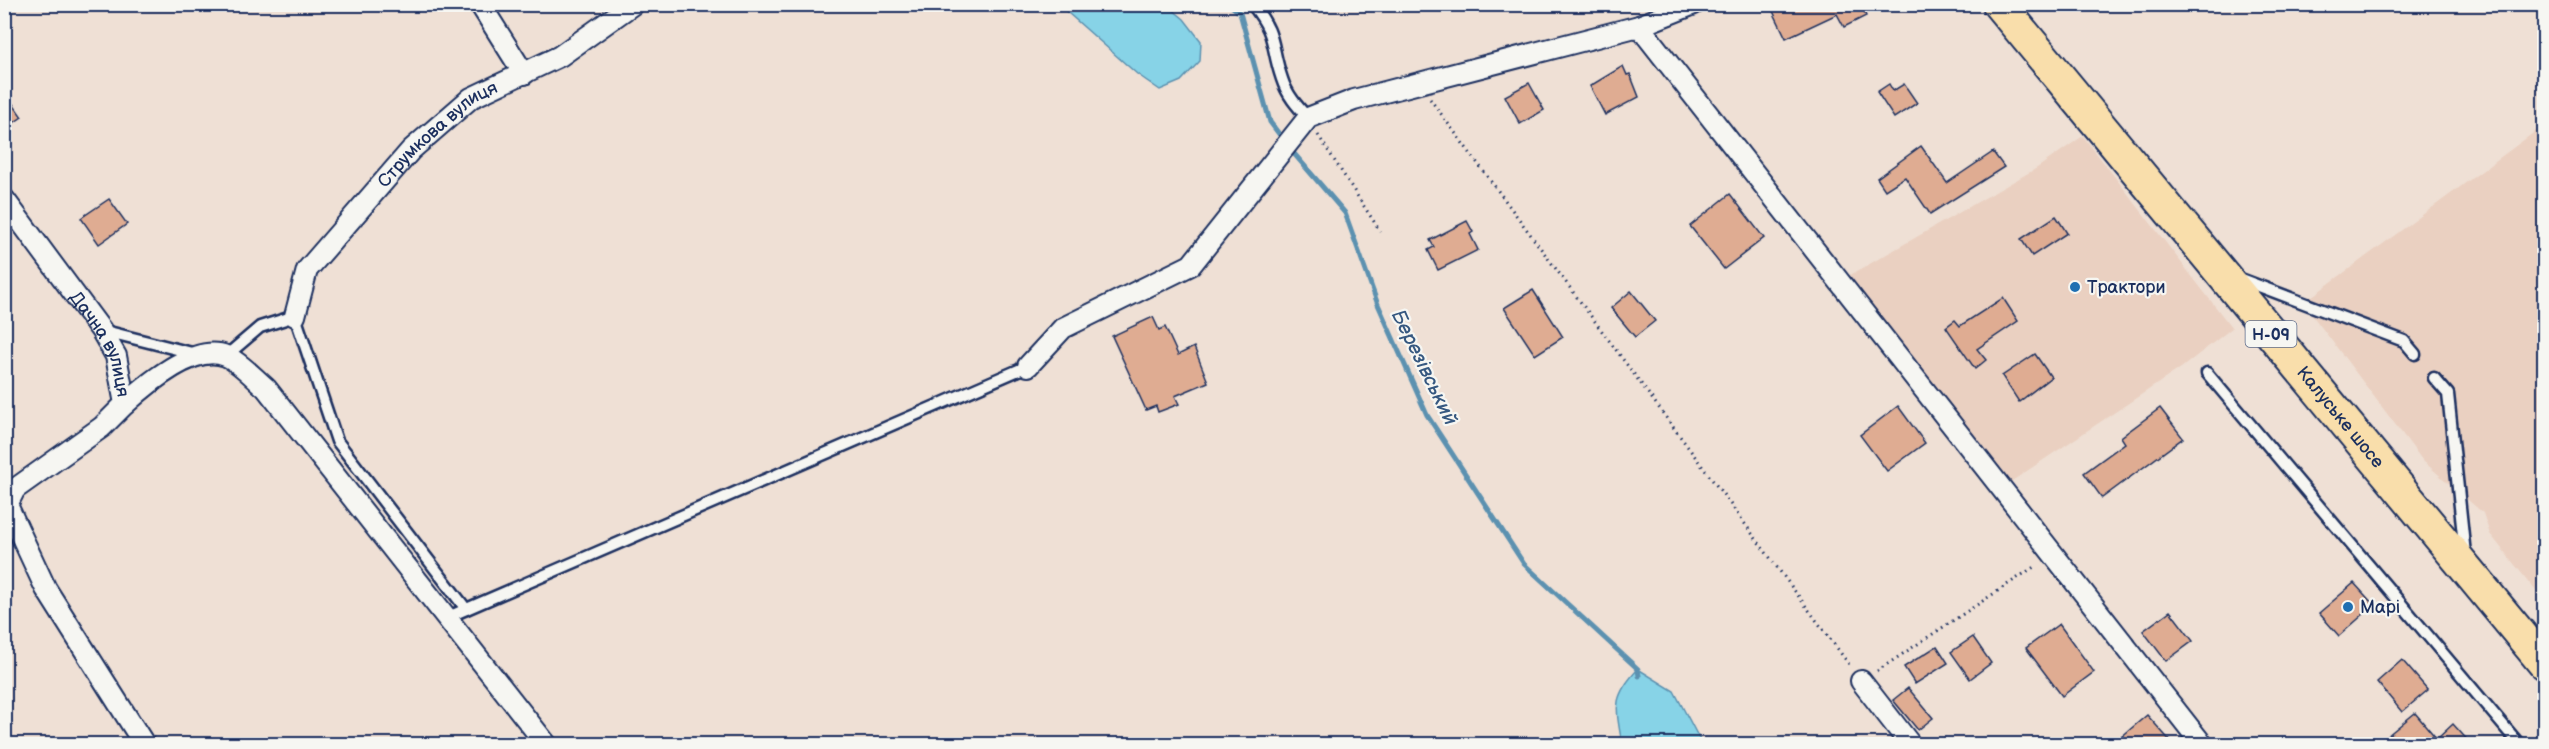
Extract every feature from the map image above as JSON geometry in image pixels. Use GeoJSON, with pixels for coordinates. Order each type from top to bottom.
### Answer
{"type":"FeatureCollection","features":[{"type":"Feature","properties":{"kind":"main road","name":"Калуське шосе"},"geometry":{"type":"LineString","coordinates":[[2002,6],[2544,663]]}},
{"type":"Feature","properties":{"kind":"street"},"geometry":{"type":"LineString","coordinates":[[480,4],[524,74]]}},
{"type":"Feature","properties":{"kind":"street","name":"Струмкова вулиця"},"geometry":{"type":"LineString","coordinates":[[295,316],[307,270],[411,150],[471,98],[560,56],[633,4]]}},
{"type":"Feature","properties":{"kind":"street"},"geometry":{"type":"LineString","coordinates":[[1028,366],[1063,328],[1191,265],[1308,118],[1354,100],[1640,26],[1694,4]]}},
{"type":"Feature","properties":{"kind":"street"},"geometry":{"type":"LineString","coordinates":[[1640,26],[2202,744]]}},
{"type":"Feature","properties":{"kind":"street","name":"Дачна вулиця"},"geometry":{"type":"LineString","coordinates":[[4,199],[101,330],[116,356],[125,404],[102,427],[10,490],[7,505],[46,589],[144,744]]}},
{"type":"Feature","properties":{"kind":"street"},"geometry":{"type":"LineString","coordinates":[[125,404],[147,384],[200,355],[226,356],[266,388],[457,613],[546,744]]}},
{"type":"Feature","properties":{"kind":"street"},"geometry":{"type":"LineString","coordinates":[[1861,681],[1910,744]]}},
{"type":"Feature","properties":{"kind":"lane"},"geometry":{"type":"LineString","coordinates":[[1252,4],[1268,24],[1281,78],[1290,97],[1308,118]]}},
{"type":"Feature","properties":{"kind":"lane"},"geometry":{"type":"LineString","coordinates":[[2219,271],[2404,341],[2415,354]]}},
{"type":"Feature","properties":{"kind":"lane"},"geometry":{"type":"LineString","coordinates":[[226,356],[260,327],[295,316],[337,441],[457,613],[1028,366]]}},
{"type":"Feature","properties":{"kind":"lane"},"geometry":{"type":"LineString","coordinates":[[101,330],[200,355]]}},
{"type":"Feature","properties":{"kind":"lane"},"geometry":{"type":"LineString","coordinates":[[2207,373],[2519,744]]}},
{"type":"Feature","properties":{"kind":"lane"},"geometry":{"type":"LineString","coordinates":[[2434,378],[2448,394],[2466,569]]}},
{"type":"Feature","properties":{"kind":"path"},"geometry":{"type":"LineString","coordinates":[[1418,83],[1861,681],[2053,554]]}},
{"type":"Feature","properties":{"kind":"path"},"geometry":{"type":"LineString","coordinates":[[1308,118],[1380,231]]}},
{"type":"Feature","properties":{"kind":"shaded area"},"geometry":{"type":"Polygon","coordinates":[[[2544,125],[2544,601],[2490,534],[2483,513],[2423,461],[2303,303],[2544,125]]]}},
{"type":"Feature","properties":{"kind":"shaded area"},"geometry":{"type":"Polygon","coordinates":[[[2083,136],[2232,328],[2181,368],[2006,485],[1845,278],[2037,168],[2083,136]]]}},
{"type":"Feature","properties":{"kind":"water"},"geometry":{"type":"Polygon","coordinates":[[[1059,5],[1167,5],[1184,19],[1201,41],[1200,61],[1181,81],[1160,90],[1137,74],[1059,5]]]}},
{"type":"Feature","properties":{"kind":"water"},"geometry":{"type":"Polygon","coordinates":[[[1638,669],[1674,691],[1702,744],[1622,744],[1617,712],[1619,696],[1638,669]]]}},
{"type":"Feature","properties":{"kind":"building"},"geometry":{"type":"Polygon","coordinates":[[[1783,4],[1860,4],[1866,16],[1844,27],[1837,14],[1786,38],[1772,9],[1783,4]]]}},
{"type":"Feature","properties":{"kind":"building"},"geometry":{"type":"Polygon","coordinates":[[[1623,66],[1627,75],[1630,74],[1639,97],[1605,115],[1590,86],[1623,66]]]}},
{"type":"Feature","properties":{"kind":"building"},"geometry":{"type":"Polygon","coordinates":[[[1529,83],[1544,110],[1520,124],[1505,96],[1529,83]]]}},
{"type":"Feature","properties":{"kind":"building"},"geometry":{"type":"Polygon","coordinates":[[[1889,84],[1893,91],[1904,84],[1917,103],[1894,118],[1877,92],[1889,84]]]}},
{"type":"Feature","properties":{"kind":"building"},"geometry":{"type":"Polygon","coordinates":[[[4,91],[22,117],[4,129],[4,91]]]}},
{"type":"Feature","properties":{"kind":"building"},"geometry":{"type":"Polygon","coordinates":[[[1921,146],[1947,183],[1993,152],[2004,167],[1930,214],[1905,177],[1885,190],[1877,178],[1921,146]]]}},
{"type":"Feature","properties":{"kind":"building"},"geometry":{"type":"Polygon","coordinates":[[[1730,194],[1764,238],[1724,269],[1690,226],[1730,194]]]}},
{"type":"Feature","properties":{"kind":"building"},"geometry":{"type":"Polygon","coordinates":[[[109,199],[127,224],[99,244],[81,218],[109,199]]]}},
{"type":"Feature","properties":{"kind":"building"},"geometry":{"type":"Polygon","coordinates":[[[2056,216],[2067,233],[2032,256],[2021,239],[2056,216]]]}},
{"type":"Feature","properties":{"kind":"building"},"geometry":{"type":"Polygon","coordinates":[[[1467,221],[1473,232],[1470,234],[1478,250],[1438,270],[1428,250],[1434,247],[1430,240],[1467,221]]]}},
{"type":"Feature","properties":{"kind":"building"},"geometry":{"type":"Polygon","coordinates":[[[1533,290],[1563,337],[1535,355],[1504,308],[1533,290]]]}},
{"type":"Feature","properties":{"kind":"building"},"geometry":{"type":"Polygon","coordinates":[[[1631,291],[1655,321],[1635,337],[1611,308],[1631,291]]]}},
{"type":"Feature","properties":{"kind":"building"},"geometry":{"type":"Polygon","coordinates":[[[2003,298],[2018,321],[1977,349],[1986,360],[1975,369],[1946,327],[1955,320],[1960,326],[2003,298]]]}},
{"type":"Feature","properties":{"kind":"building"},"geometry":{"type":"Polygon","coordinates":[[[1153,317],[1159,330],[1165,327],[1178,355],[1194,347],[1208,382],[1175,396],[1179,404],[1158,412],[1156,406],[1146,410],[1112,336],[1153,317]]]}},
{"type":"Feature","properties":{"kind":"building"},"geometry":{"type":"Polygon","coordinates":[[[2035,354],[2051,377],[2019,402],[2002,376],[2035,354]]]}},
{"type":"Feature","properties":{"kind":"building"},"geometry":{"type":"Polygon","coordinates":[[[1898,406],[1925,443],[1887,471],[1860,435],[1898,406]]]}},
{"type":"Feature","properties":{"kind":"building"},"geometry":{"type":"Polygon","coordinates":[[[2160,408],[2183,438],[2102,498],[2084,473],[2125,443],[2121,437],[2160,408]]]}},
{"type":"Feature","properties":{"kind":"building"},"geometry":{"type":"Polygon","coordinates":[[[2354,583],[2374,605],[2339,636],[2319,613],[2354,583]]]}},
{"type":"Feature","properties":{"kind":"building"},"geometry":{"type":"Polygon","coordinates":[[[2170,611],[2193,641],[2166,661],[2143,631],[2170,611]]]}},
{"type":"Feature","properties":{"kind":"building"},"geometry":{"type":"Polygon","coordinates":[[[2059,624],[2094,672],[2062,696],[2026,648],[2059,624]]]}},
{"type":"Feature","properties":{"kind":"building"},"geometry":{"type":"Polygon","coordinates":[[[1973,637],[1991,663],[1970,679],[1951,652],[1973,637]]]}},
{"type":"Feature","properties":{"kind":"building"},"geometry":{"type":"Polygon","coordinates":[[[1937,646],[1948,663],[1915,684],[1904,667],[1937,646]]]}},
{"type":"Feature","properties":{"kind":"building"},"geometry":{"type":"Polygon","coordinates":[[[2402,660],[2428,690],[2402,712],[2377,682],[2402,660]]]}},
{"type":"Feature","properties":{"kind":"building"},"geometry":{"type":"Polygon","coordinates":[[[1908,688],[1933,718],[1918,730],[1893,700],[1908,688]]]}},
{"type":"Feature","properties":{"kind":"building"},"geometry":{"type":"Polygon","coordinates":[[[2415,713],[2437,739],[2453,724],[2471,744],[2394,744],[2387,736],[2415,713]]]}},
{"type":"Feature","properties":{"kind":"building"},"geometry":{"type":"Polygon","coordinates":[[[2147,715],[2173,744],[2113,744],[2147,715]]]}},
{"type":"Feature","properties":{"kind":"waterway","name":"Березівський"},"geometry":{"type":"LineString","coordinates":[[1229,4],[1240,13],[1270,122],[1285,142]]}},
{"type":"Feature","properties":{"kind":"waterway","name":"Березівський"},"geometry":{"type":"LineString","coordinates":[[1290,149],[1345,213],[1377,302],[1427,415],[1524,564],[1638,669],[1639,676]]}},
{"type":"Feature","properties":{"kind":"place","name":"Трактори"},"geometry":{"type":"Point","coordinates":[2075,287]}},
{"type":"Feature","properties":{"kind":"place","name":"Марі"},"geometry":{"type":"Point","coordinates":[2348,607]}}]}
